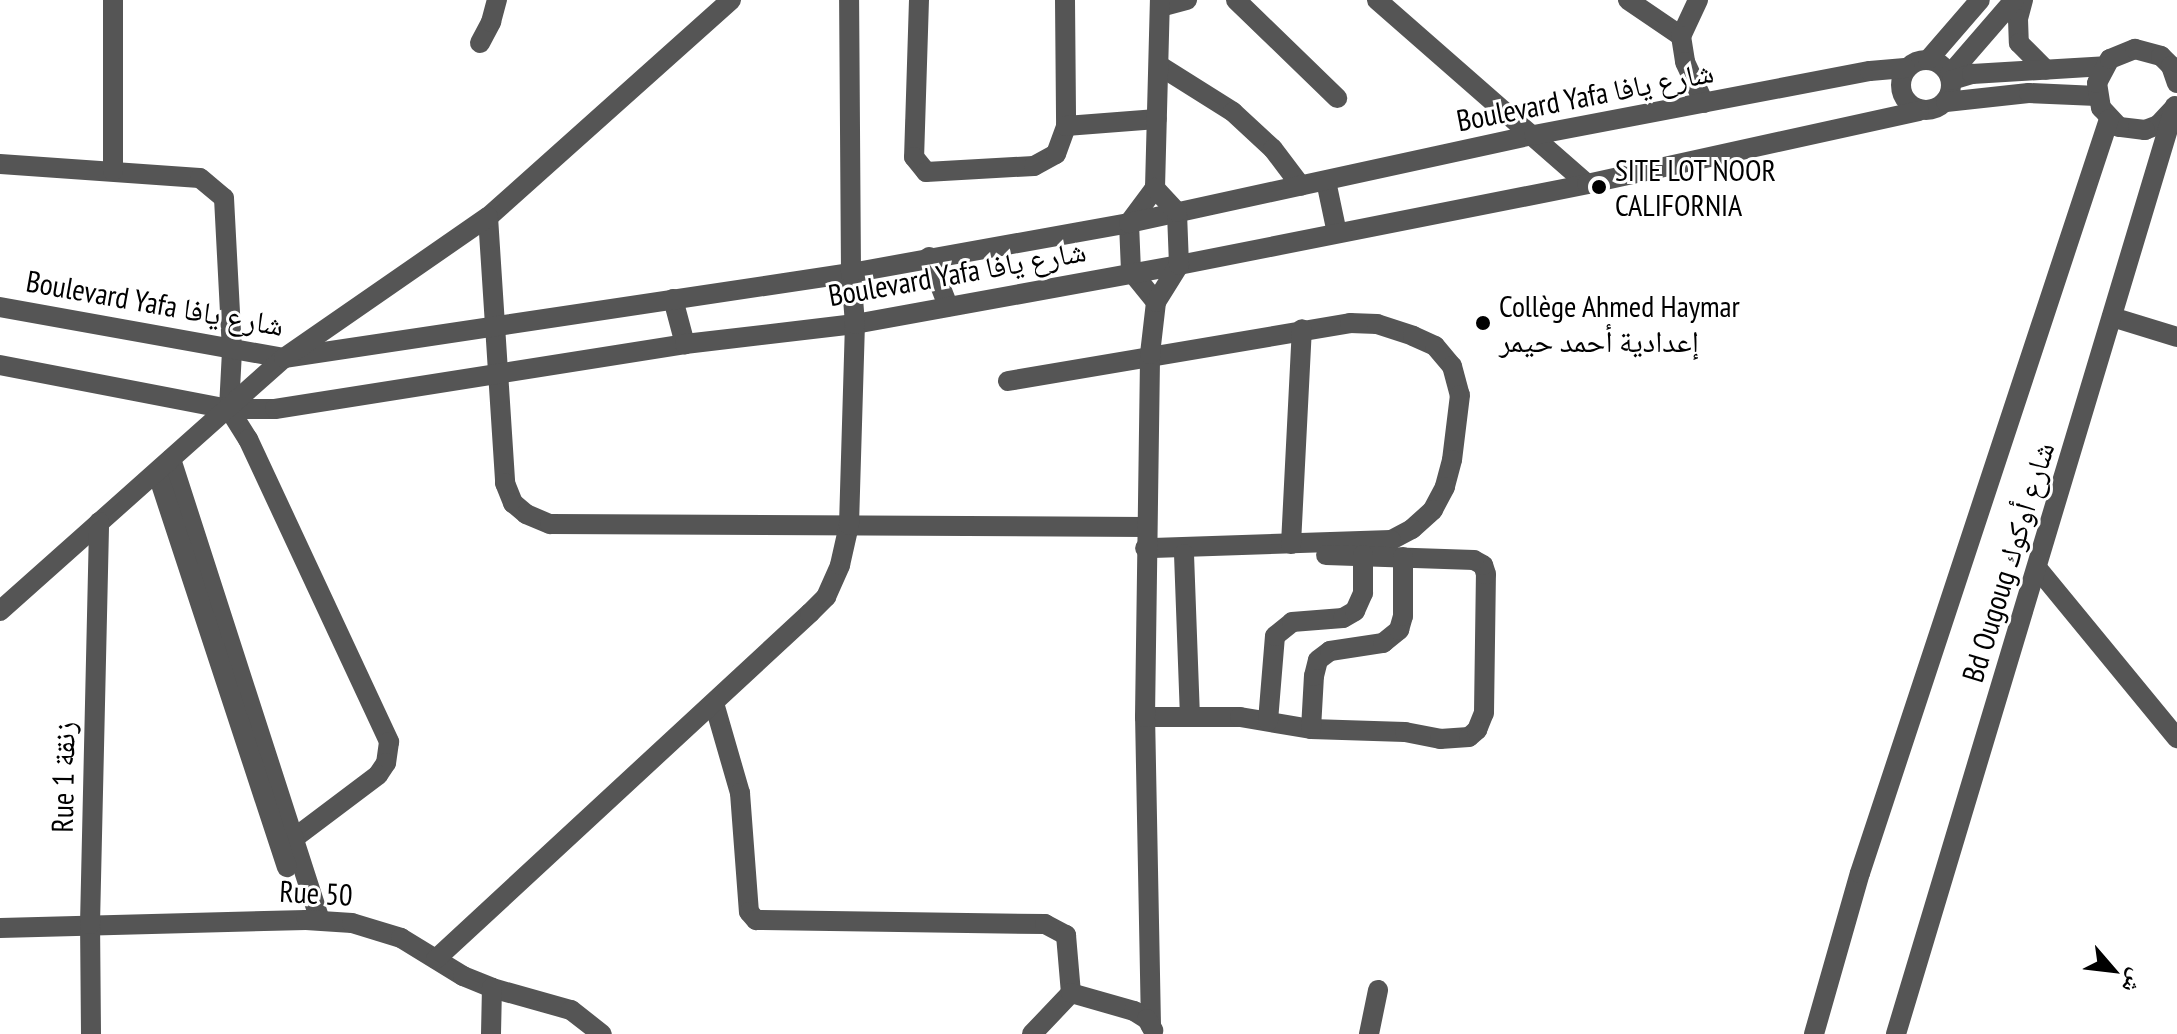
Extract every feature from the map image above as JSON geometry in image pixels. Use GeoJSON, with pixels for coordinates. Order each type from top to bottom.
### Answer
{"type":"FeatureCollection","features":[{"type":"Feature","properties":{"kind":"street"},"geometry":{"type":"LineString","coordinates":[[113,0],[113,171]]}},
{"type":"Feature","properties":{"kind":"street"},"geometry":{"type":"LineString","coordinates":[[480,43],[491,22],[497,0]]}},
{"type":"Feature","properties":{"kind":"street"},"geometry":{"type":"LineString","coordinates":[[0,611],[284,358],[488,217],[731,0]]}},
{"type":"Feature","properties":{"kind":"street"},"geometry":{"type":"LineString","coordinates":[[436,959],[826,597],[840,565],[849,525],[855,324],[851,273],[849,0]]}},
{"type":"Feature","properties":{"kind":"street"},"geometry":{"type":"LineString","coordinates":[[919,0],[914,157],[926,172],[1034,166],[1056,154],[1066,126],[1065,0]]}},
{"type":"Feature","properties":{"kind":"street"},"geometry":{"type":"LineString","coordinates":[[1156,302],[1131,271],[1129,223],[1155,188],[1160,4],[1187,0]]}},
{"type":"Feature","properties":{"kind":"street"},"geometry":{"type":"LineString","coordinates":[[1236,0],[1337,98]]}},
{"type":"Feature","properties":{"kind":"street"},"geometry":{"type":"LineString","coordinates":[[1377,0],[1587,184]]}},
{"type":"Feature","properties":{"kind":"street"},"geometry":{"type":"LineString","coordinates":[[1628,0],[1681,36]]}},
{"type":"Feature","properties":{"kind":"street"},"geometry":{"type":"LineString","coordinates":[[1698,0],[1681,36],[1685,62],[1704,103]]}},
{"type":"Feature","properties":{"kind":"street"},"geometry":{"type":"LineString","coordinates":[[1980,0],[1928,60],[1905,68],[1900,91],[1908,105],[1919,111],[1939,108],[1946,102],[2029,93],[2097,96]]}},
{"type":"Feature","properties":{"kind":"street"},"geometry":{"type":"LineString","coordinates":[[1946,102],[1951,77],[2014,0]]}},
{"type":"Feature","properties":{"kind":"street"},"geometry":{"type":"LineString","coordinates":[[2023,0],[2018,19],[2019,43],[2046,70]]}},
{"type":"Feature","properties":{"kind":"street"},"geometry":{"type":"LineString","coordinates":[[2176,101],[2158,125],[2145,130],[2119,127],[2109,119],[2097,96],[2097,83],[2105,66],[2122,52],[2149,50],[2171,66],[2177,83]]}},
{"type":"Feature","properties":{"kind":"street"},"geometry":{"type":"LineString","coordinates":[[1928,60],[1951,77],[2105,66]]}},
{"type":"Feature","properties":{"kind":"street"},"geometry":{"type":"LineString","coordinates":[[1160,66],[1233,112],[1273,149],[1301,186]]}},
{"type":"Feature","properties":{"kind":"street","name":"Boulevard Yafa شارع يافا"},"geometry":{"type":"LineString","coordinates":[[0,307],[284,358],[851,273],[1129,223],[1534,135],[1870,71],[1905,68]]}},
{"type":"Feature","properties":{"kind":"street","name":"Bd Ougoug شارع أوكوك"},"geometry":{"type":"LineString","coordinates":[[1896,1034],[2176,101]]}},
{"type":"Feature","properties":{"kind":"street","name":"Boulevard Yafa شارع يافا"},"geometry":{"type":"LineString","coordinates":[[0,365],[229,409],[275,409],[685,344],[855,324],[1131,271],[1179,265],[1587,184],[1919,111]]}},
{"type":"Feature","properties":{"kind":"street"},"geometry":{"type":"LineString","coordinates":[[1066,126],[1157,119]]}},
{"type":"Feature","properties":{"kind":"street","name":"Bd Ougoug شارع أوكوك"},"geometry":{"type":"LineString","coordinates":[[1814,1034],[1860,873],[2109,119]]}},
{"type":"Feature","properties":{"kind":"street"},"geometry":{"type":"LineString","coordinates":[[0,164],[200,178],[224,198],[232,351],[229,409],[248,439],[389,742],[386,763],[378,775],[293,839]]}},
{"type":"Feature","properties":{"kind":"street"},"geometry":{"type":"LineString","coordinates":[[1326,181],[1337,233]]}},
{"type":"Feature","properties":{"kind":"street"},"geometry":{"type":"LineString","coordinates":[[1153,1030],[1145,717],[1150,354],[1156,302],[1179,265],[1177,212],[1155,188]]}},
{"type":"Feature","properties":{"kind":"street"},"geometry":{"type":"LineString","coordinates":[[488,217],[505,483],[513,503],[526,514],[550,524],[849,525],[1146,543],[1291,544],[1391,540],[1412,529],[1433,510],[1445,487],[1452,460],[1460,395],[1452,366],[1435,346],[1377,324],[1350,323],[1150,354],[1008,381]]}},
{"type":"Feature","properties":{"kind":"street"},"geometry":{"type":"LineString","coordinates":[[929,257],[948,306]]}},
{"type":"Feature","properties":{"kind":"street"},"geometry":{"type":"LineString","coordinates":[[673,299],[685,344]]}},
{"type":"Feature","properties":{"kind":"street"},"geometry":{"type":"LineString","coordinates":[[2112,317],[2177,337]]}},
{"type":"Feature","properties":{"kind":"street"},"geometry":{"type":"LineString","coordinates":[[1291,544],[1302,329]]}},
{"type":"Feature","properties":{"kind":"street"},"geometry":{"type":"LineString","coordinates":[[164,466],[293,839],[313,920]]}},
{"type":"Feature","properties":{"kind":"street"},"geometry":{"type":"LineString","coordinates":[[164,466],[313,920]]}},
{"type":"Feature","properties":{"kind":"street","name":"Rue 1 زنقة"},"geometry":{"type":"LineString","coordinates":[[91,1034],[90,924],[99,522]]}},
{"type":"Feature","properties":{"kind":"street"},"geometry":{"type":"LineString","coordinates":[[1145,717],[1268,721],[1311,729],[1405,732],[1453,740],[1469,737],[1481,725],[1484,713],[1485,569],[1474,560],[1363,555],[1184,554],[1146,543]]}},
{"type":"Feature","properties":{"kind":"street"},"geometry":{"type":"LineString","coordinates":[[1184,554],[1190,717]]}},
{"type":"Feature","properties":{"kind":"street"},"geometry":{"type":"LineString","coordinates":[[1268,721],[1275,636],[1292,622],[1343,618],[1355,611],[1363,593],[1363,555]]}},
{"type":"Feature","properties":{"kind":"street"},"geometry":{"type":"LineString","coordinates":[[1311,729],[1318,660],[1330,651],[1383,643],[1399,630],[1403,616],[1403,557]]}},
{"type":"Feature","properties":{"kind":"street"},"geometry":{"type":"LineString","coordinates":[[2038,569],[2177,738]]}},
{"type":"Feature","properties":{"kind":"street"},"geometry":{"type":"LineString","coordinates":[[714,703],[740,793],[749,912],[756,920],[1045,924],[1066,935],[1071,993],[1032,1034]]}},
{"type":"Feature","properties":{"kind":"street","name":"Rue 50"},"geometry":{"type":"LineString","coordinates":[[0,928],[313,920],[377,929],[401,938],[492,988],[571,1010],[602,1034]]}},
{"type":"Feature","properties":{"kind":"street"},"geometry":{"type":"LineString","coordinates":[[491,1034],[492,988]]}},
{"type":"Feature","properties":{"kind":"street"},"geometry":{"type":"LineString","coordinates":[[1369,1034],[1378,990]]}},
{"type":"Feature","properties":{"kind":"street"},"geometry":{"type":"LineString","coordinates":[[1071,993],[1134,1011],[1153,1030]]}},
{"type":"Feature","properties":{"kind":"place","name":"SITE LOT NOOR CALIFORNIA"},"geometry":{"type":"Point","coordinates":[1599,187]}},
{"type":"Feature","properties":{"kind":"place","name":"Collège Ahmed Haymar إعدادية أحمد حيمر"},"geometry":{"type":"Point","coordinates":[1483,323]}}]}
